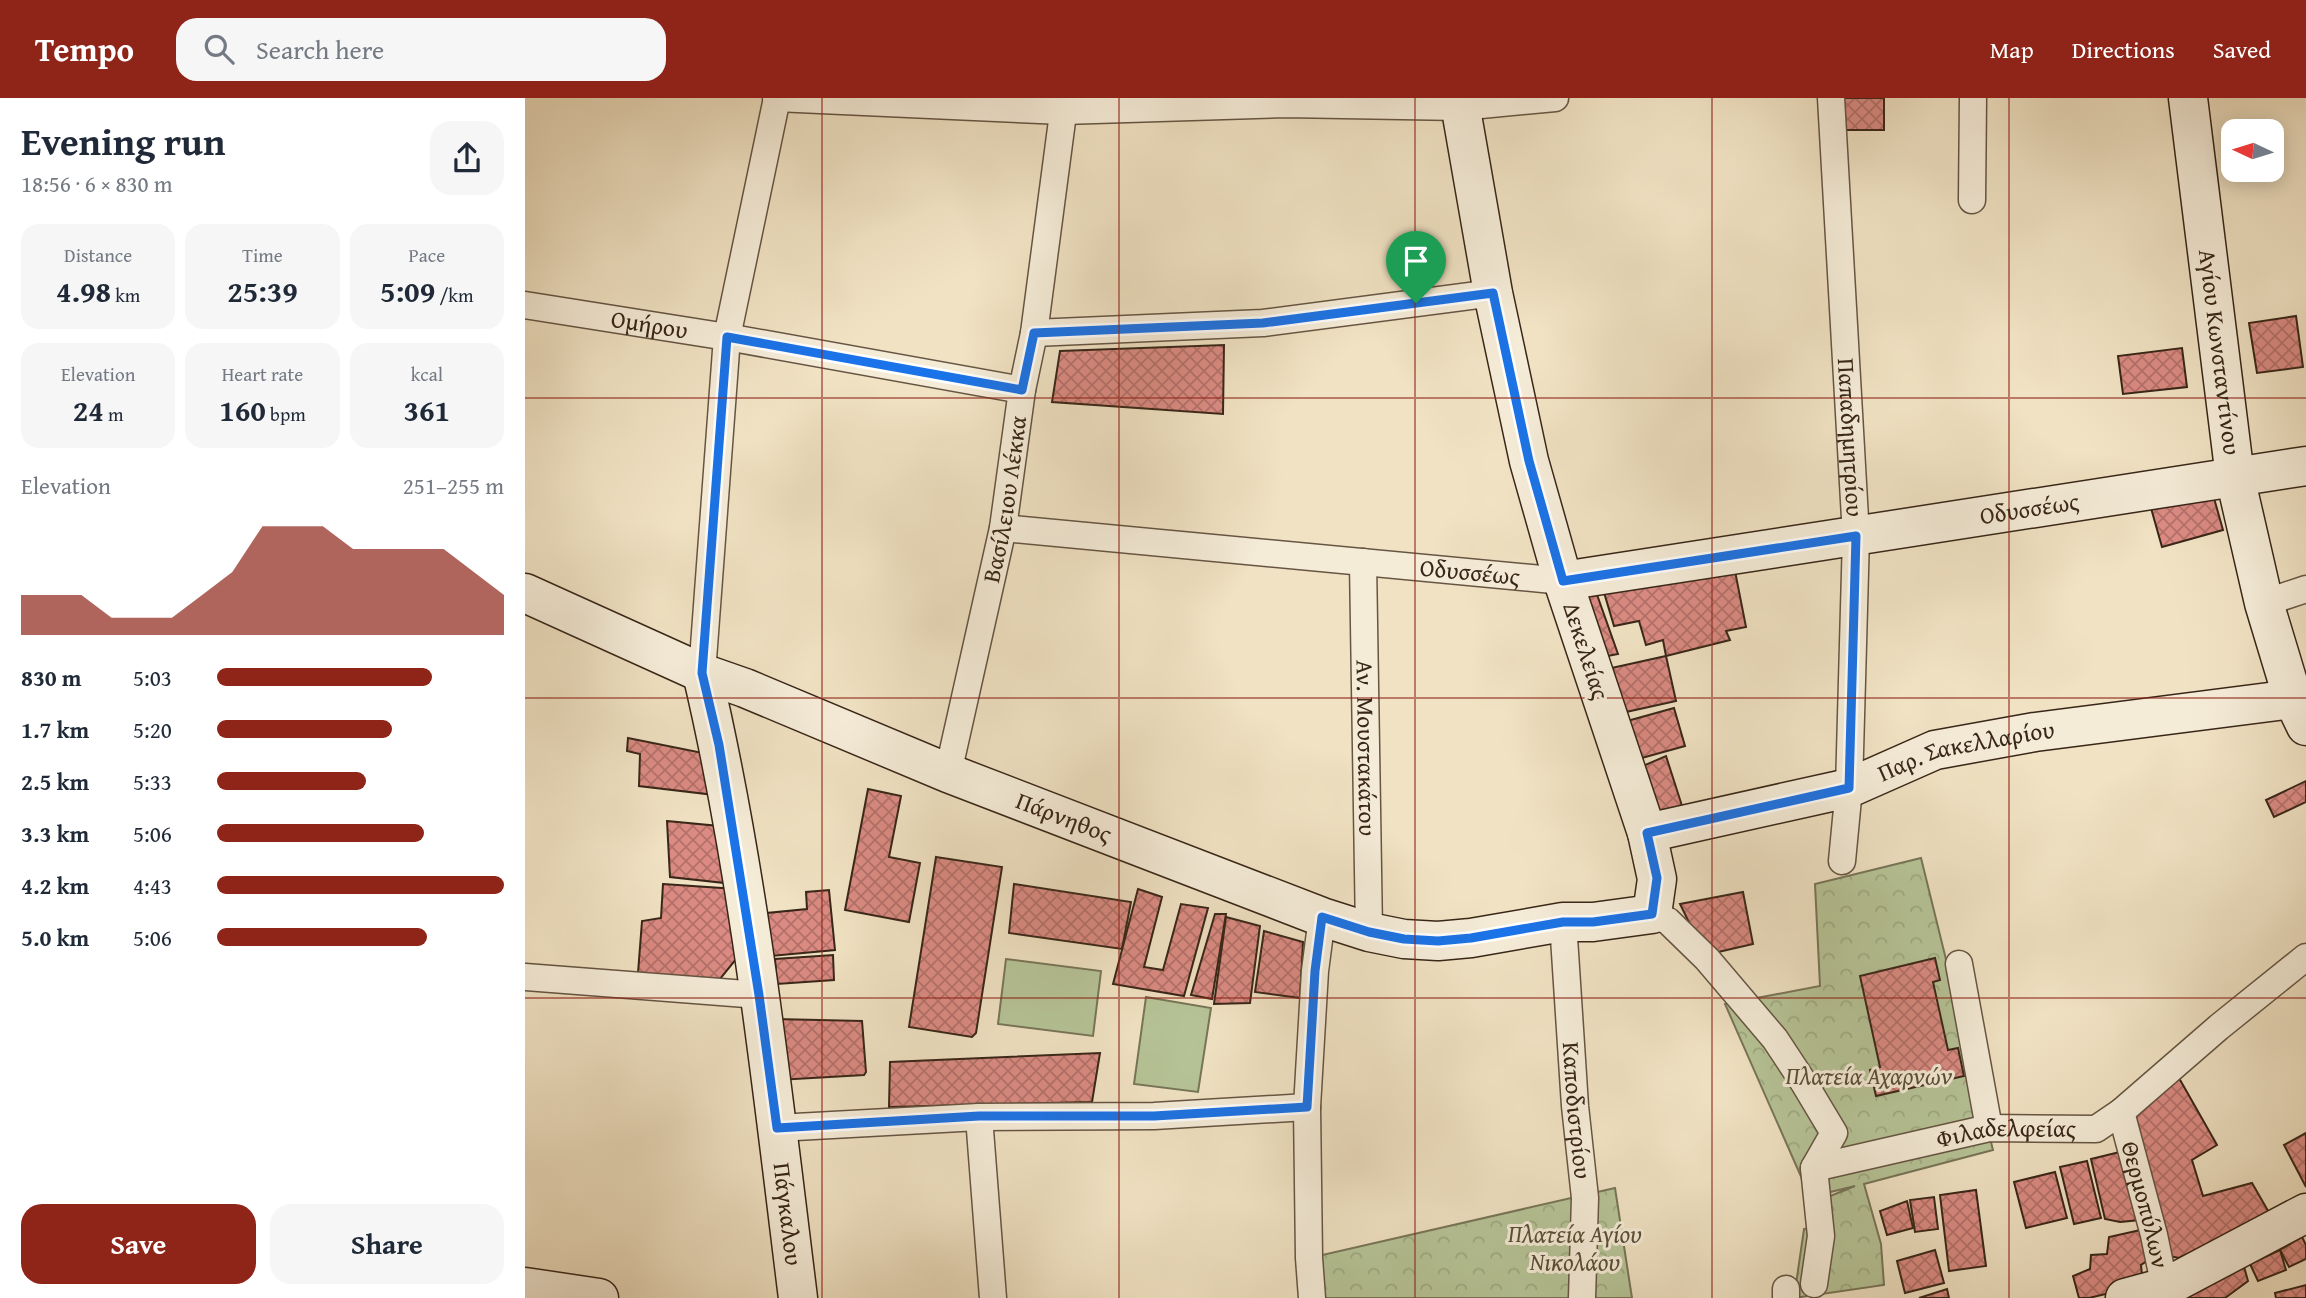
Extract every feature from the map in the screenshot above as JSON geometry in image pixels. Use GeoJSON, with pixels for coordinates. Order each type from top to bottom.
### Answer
{"type":"FeatureCollection","features":[{"type":"Feature","properties":{"kind":"street"},"geometry":{"type":"LineString","coordinates":[[702,673],[727,337],[777,98],[1064,105],[1460,102],[1555,98]]}},
{"type":"Feature","properties":{"kind":"street","name":"Παπαδημητρίου"},"geometry":{"type":"LineString","coordinates":[[1831,98],[1856,536],[1849,788],[1842,861]]}},
{"type":"Feature","properties":{"kind":"street"},"geometry":{"type":"LineString","coordinates":[[1972,200],[1973,98]]}},
{"type":"Feature","properties":{"kind":"street","name":"Αγίου Κωνσταντίνου"},"geometry":{"type":"LineString","coordinates":[[2188,98],[2235,477],[2264,603],[2300,713]]}},
{"type":"Feature","properties":{"kind":"street","name":"Δεκελείας"},"geometry":{"type":"LineString","coordinates":[[1460,102],[1493,293],[1529,461],[1563,581],[1647,833],[1657,878],[1640,917]]}},
{"type":"Feature","properties":{"kind":"street","name":"Βασίλειου Λέκκα"},"geometry":{"type":"LineString","coordinates":[[948,774],[1003,528],[1022,390],[1034,333],[1064,105]]}},
{"type":"Feature","properties":{"kind":"street"},"geometry":{"type":"LineString","coordinates":[[1034,333],[1263,323],[1493,293]]}},
{"type":"Feature","properties":{"kind":"street","name":"Ομήρου"},"geometry":{"type":"LineString","coordinates":[[525,305],[727,337],[1022,390]]}},
{"type":"Feature","properties":{"kind":"street","name":"Οδυσσέως"},"geometry":{"type":"LineString","coordinates":[[1003,528],[1563,581],[2306,466]]}},
{"type":"Feature","properties":{"kind":"street","name":"Αν. Μουστακάτου"},"geometry":{"type":"LineString","coordinates":[[1363,562],[1369,932]]}},
{"type":"Feature","properties":{"kind":"street"},"geometry":{"type":"LineString","coordinates":[[2264,603],[2306,589]]}},
{"type":"Feature","properties":{"kind":"street","name":"Πάρνηθος"},"geometry":{"type":"LineString","coordinates":[[525,593],[702,673],[745,688],[948,774],[1322,917],[1369,932],[1404,939],[1438,941],[1563,922],[1640,917]]}},
{"type":"Feature","properties":{"kind":"street","name":"Πάγκαλου"},"geometry":{"type":"LineString","coordinates":[[702,673],[719,745],[759,995],[798,1298]]}},
{"type":"Feature","properties":{"kind":"street","name":"Παρ. Σακελλαρίου"},"geometry":{"type":"LineString","coordinates":[[1647,833],[1849,788],[1935,750],[2035,732],[2300,713]]}},
{"type":"Feature","properties":{"kind":"street"},"geometry":{"type":"LineString","coordinates":[[1312,1298],[1307,1107],[1315,971],[1322,917]]}},
{"type":"Feature","properties":{"kind":"street"},"geometry":{"type":"LineString","coordinates":[[1640,917],[1668,921],[1707,959],[1775,1039],[1833,1133],[1814,1168],[1821,1236],[1814,1284]]}},
{"type":"Feature","properties":{"kind":"street","name":"Καποδιστρίου"},"geometry":{"type":"LineString","coordinates":[[1563,922],[1574,1092],[1585,1198],[1582,1298]]}},
{"type":"Feature","properties":{"kind":"street","name":"Φιλαδελφείας"},"geometry":{"type":"LineString","coordinates":[[1814,1168],[1989,1128],[2096,1129],[2121,1112],[2219,1027],[2306,957]]}},
{"type":"Feature","properties":{"kind":"street"},"geometry":{"type":"LineString","coordinates":[[1959,964],[1989,1128]]}},
{"type":"Feature","properties":{"kind":"street"},"geometry":{"type":"LineString","coordinates":[[525,977],[759,995]]}},
{"type":"Feature","properties":{"kind":"street"},"geometry":{"type":"LineString","coordinates":[[777,1128],[979,1116],[1154,1116],[1307,1107]]}},
{"type":"Feature","properties":{"kind":"street","name":"Θερμοπύλων"},"geometry":{"type":"LineString","coordinates":[[2121,1112],[2166,1292]]}},
{"type":"Feature","properties":{"kind":"street"},"geometry":{"type":"LineString","coordinates":[[979,1116],[993,1298]]}},
{"type":"Feature","properties":{"kind":"street"},"geometry":{"type":"LineString","coordinates":[[2125,1298],[2166,1292],[2306,1213]]}},
{"type":"Feature","properties":{"kind":"street"},"geometry":{"type":"LineString","coordinates":[[525,1287],[599,1298]]}},
{"type":"Feature","properties":{"kind":"green space","name":"Πλατεία Αχαρνών"},"geometry":{"type":"Polygon","coordinates":[[[1921,858],[1993,1150],[1864,1184],[1881,1244],[1884,1285],[1794,1298],[1804,1229],[1820,1228],[1818,1201],[1855,1186],[1810,1197],[1725,1004],[1820,986],[1815,884],[1921,858]]]}},
{"type":"Feature","properties":{"kind":"green space"},"geometry":{"type":"Polygon","coordinates":[[[1006,959],[1101,971],[1093,1036],[998,1024],[1006,959]]]}},
{"type":"Feature","properties":{"kind":"green space"},"geometry":{"type":"Polygon","coordinates":[[[1146,997],[1211,1008],[1198,1092],[1134,1084],[1146,997]]]}},
{"type":"Feature","properties":{"kind":"green space","name":"Πλατεία Αγίου Νικολάου"},"geometry":{"type":"Polygon","coordinates":[[[1615,1188],[1632,1298],[1300,1298],[1309,1258],[1615,1188]]]}},
{"type":"Feature","properties":{"kind":"building"},"geometry":{"type":"Polygon","coordinates":[[[1837,98],[1884,98],[1884,130],[1837,130],[1837,98]]]}},
{"type":"Feature","properties":{"kind":"building"},"geometry":{"type":"Polygon","coordinates":[[[2296,316],[2303,367],[2257,373],[2249,323],[2296,316]]]}},
{"type":"Feature","properties":{"kind":"building"},"geometry":{"type":"Polygon","coordinates":[[[1224,345],[1223,414],[1052,402],[1060,351],[1224,345]]]}},
{"type":"Feature","properties":{"kind":"building"},"geometry":{"type":"Polygon","coordinates":[[[2182,348],[2187,387],[2123,394],[2118,356],[2182,348]]]}},
{"type":"Feature","properties":{"kind":"building"},"geometry":{"type":"Polygon","coordinates":[[[2212,491],[2223,530],[2162,547],[2149,501],[2212,491]]]}},
{"type":"Feature","properties":{"kind":"building"},"geometry":{"type":"Polygon","coordinates":[[[1734,566],[1746,627],[1726,631],[1730,640],[1666,656],[1663,640],[1646,645],[1639,621],[1614,626],[1603,589],[1734,566]]]}},
{"type":"Feature","properties":{"kind":"building"},"geometry":{"type":"Polygon","coordinates":[[[1595,589],[1618,654],[1592,659],[1585,591],[1595,589]]]}},
{"type":"Feature","properties":{"kind":"building"},"geometry":{"type":"Polygon","coordinates":[[[1666,656],[1676,701],[1617,714],[1607,669],[1666,656]]]}},
{"type":"Feature","properties":{"kind":"building"},"geometry":{"type":"Polygon","coordinates":[[[1674,708],[1685,746],[1631,761],[1620,723],[1674,708]]]}},
{"type":"Feature","properties":{"kind":"building"},"geometry":{"type":"Polygon","coordinates":[[[628,738],[708,754],[715,795],[639,786],[640,754],[627,751],[628,738]]]}},
{"type":"Feature","properties":{"kind":"building"},"geometry":{"type":"Polygon","coordinates":[[[1666,756],[1684,812],[1655,822],[1636,769],[1666,756]]]}},
{"type":"Feature","properties":{"kind":"building"},"geometry":{"type":"Polygon","coordinates":[[[2306,781],[2306,802],[2274,817],[2266,800],[2306,781]]]}},
{"type":"Feature","properties":{"kind":"building"},"geometry":{"type":"Polygon","coordinates":[[[868,789],[901,796],[889,857],[920,863],[909,922],[845,910],[868,789]]]}},
{"type":"Feature","properties":{"kind":"building"},"geometry":{"type":"Polygon","coordinates":[[[667,821],[719,826],[725,883],[670,877],[667,821]]]}},
{"type":"Feature","properties":{"kind":"building"},"geometry":{"type":"Polygon","coordinates":[[[936,857],[1002,867],[976,1033],[972,1037],[909,1027],[936,857]]]}},
{"type":"Feature","properties":{"kind":"building"},"geometry":{"type":"Polygon","coordinates":[[[663,884],[736,889],[737,958],[720,979],[638,973],[642,921],[661,918],[663,884]]]}},
{"type":"Feature","properties":{"kind":"building"},"geometry":{"type":"Polygon","coordinates":[[[1014,884],[1131,902],[1122,949],[1009,933],[1014,884]]]}},
{"type":"Feature","properties":{"kind":"building"},"geometry":{"type":"Polygon","coordinates":[[[1138,889],[1162,897],[1144,967],[1163,970],[1181,904],[1208,908],[1184,996],[1113,984],[1138,889]]]}},
{"type":"Feature","properties":{"kind":"building"},"geometry":{"type":"Polygon","coordinates":[[[829,890],[835,950],[771,956],[767,913],[807,909],[806,892],[829,890]]]}},
{"type":"Feature","properties":{"kind":"building"},"geometry":{"type":"Polygon","coordinates":[[[1743,892],[1753,944],[1705,955],[1680,904],[1743,892]]]}},
{"type":"Feature","properties":{"kind":"building"},"geometry":{"type":"Polygon","coordinates":[[[1215,914],[1226,914],[1212,999],[1191,995],[1215,914]]]}},
{"type":"Feature","properties":{"kind":"building"},"geometry":{"type":"Polygon","coordinates":[[[1226,917],[1260,926],[1250,1003],[1214,1004],[1226,917]]]}},
{"type":"Feature","properties":{"kind":"building"},"geometry":{"type":"Polygon","coordinates":[[[1264,931],[1303,942],[1300,998],[1255,992],[1264,931]]]}},
{"type":"Feature","properties":{"kind":"building"},"geometry":{"type":"Polygon","coordinates":[[[833,955],[834,980],[777,984],[775,959],[833,955]]]}},
{"type":"Feature","properties":{"kind":"building"},"geometry":{"type":"Polygon","coordinates":[[[1935,958],[1940,980],[1933,982],[1948,1050],[1958,1048],[1964,1076],[1876,1096],[1870,1070],[1880,1067],[1860,976],[1935,958]]]}},
{"type":"Feature","properties":{"kind":"building"},"geometry":{"type":"Polygon","coordinates":[[[775,1019],[862,1021],[866,1072],[864,1075],[778,1080],[775,1019]]]}},
{"type":"Feature","properties":{"kind":"building"},"geometry":{"type":"Polygon","coordinates":[[[1100,1053],[1092,1102],[889,1107],[890,1062],[1100,1053]]]}},
{"type":"Feature","properties":{"kind":"building"},"geometry":{"type":"Polygon","coordinates":[[[2179,1078],[2217,1145],[2192,1160],[2203,1196],[2252,1183],[2271,1216],[2179,1258],[2164,1255],[2129,1118],[2179,1078]]]}},
{"type":"Feature","properties":{"kind":"building"},"geometry":{"type":"Polygon","coordinates":[[[2306,1133],[2306,1187],[2284,1145],[2306,1133]]]}},
{"type":"Feature","properties":{"kind":"building"},"geometry":{"type":"Polygon","coordinates":[[[2124,1151],[2140,1220],[2120,1222],[2105,1219],[2091,1159],[2124,1151]]]}},
{"type":"Feature","properties":{"kind":"building"},"geometry":{"type":"Polygon","coordinates":[[[2087,1161],[2101,1218],[2074,1224],[2060,1167],[2087,1161]]]}},
{"type":"Feature","properties":{"kind":"building"},"geometry":{"type":"Polygon","coordinates":[[[2055,1172],[2067,1218],[2026,1228],[2014,1182],[2055,1172]]]}},
{"type":"Feature","properties":{"kind":"building"},"geometry":{"type":"Polygon","coordinates":[[[1976,1190],[1986,1266],[1949,1271],[1940,1195],[1976,1190]]]}},
{"type":"Feature","properties":{"kind":"building"},"geometry":{"type":"Polygon","coordinates":[[[1934,1197],[1938,1229],[1915,1232],[1910,1200],[1934,1197]]]}},
{"type":"Feature","properties":{"kind":"building"},"geometry":{"type":"Polygon","coordinates":[[[1907,1201],[1913,1228],[1887,1235],[1880,1211],[1907,1201]]]}},
{"type":"Feature","properties":{"kind":"building"},"geometry":{"type":"Polygon","coordinates":[[[2145,1229],[2151,1258],[2141,1265],[2143,1285],[2079,1298],[2073,1276],[2090,1269],[2091,1255],[2107,1254],[2109,1237],[2145,1229]]]}},
{"type":"Feature","properties":{"kind":"building"},"geometry":{"type":"Polygon","coordinates":[[[2302,1237],[2306,1245],[2306,1259],[2289,1267],[2280,1250],[2302,1237]]]}},
{"type":"Feature","properties":{"kind":"building"},"geometry":{"type":"Polygon","coordinates":[[[1935,1250],[1944,1283],[1905,1293],[1897,1261],[1935,1250]]]}},
{"type":"Feature","properties":{"kind":"building"},"geometry":{"type":"Polygon","coordinates":[[[2280,1250],[2286,1270],[2258,1281],[2250,1264],[2280,1250]]]}},
{"type":"Feature","properties":{"kind":"building"},"geometry":{"type":"Polygon","coordinates":[[[2243,1263],[2248,1281],[2225,1298],[2175,1298],[2243,1263]]]}},
{"type":"Feature","properties":{"kind":"building"},"geometry":{"type":"Polygon","coordinates":[[[2306,1285],[2306,1298],[2276,1298],[2275,1293],[2306,1285]]]}},
{"type":"Feature","properties":{"kind":"building"},"geometry":{"type":"Polygon","coordinates":[[[1947,1289],[1949,1298],[1919,1298],[1947,1289]]]}},
{"type":"Feature","properties":{"kind":"route"},"geometry":{"type":"LineString","coordinates":[[1493,293],[1529,461],[1563,581],[1856,536],[1849,788],[1647,833],[1657,878],[1652,914],[1627,919],[1563,922],[1438,941],[1404,939],[1369,932],[1322,917],[1315,971],[1307,1107],[1154,1116],[979,1116],[777,1128],[759,995],[719,745],[702,673],[727,337],[1022,390],[1034,333],[1263,323],[1416,303],[1493,293]]}}]}
